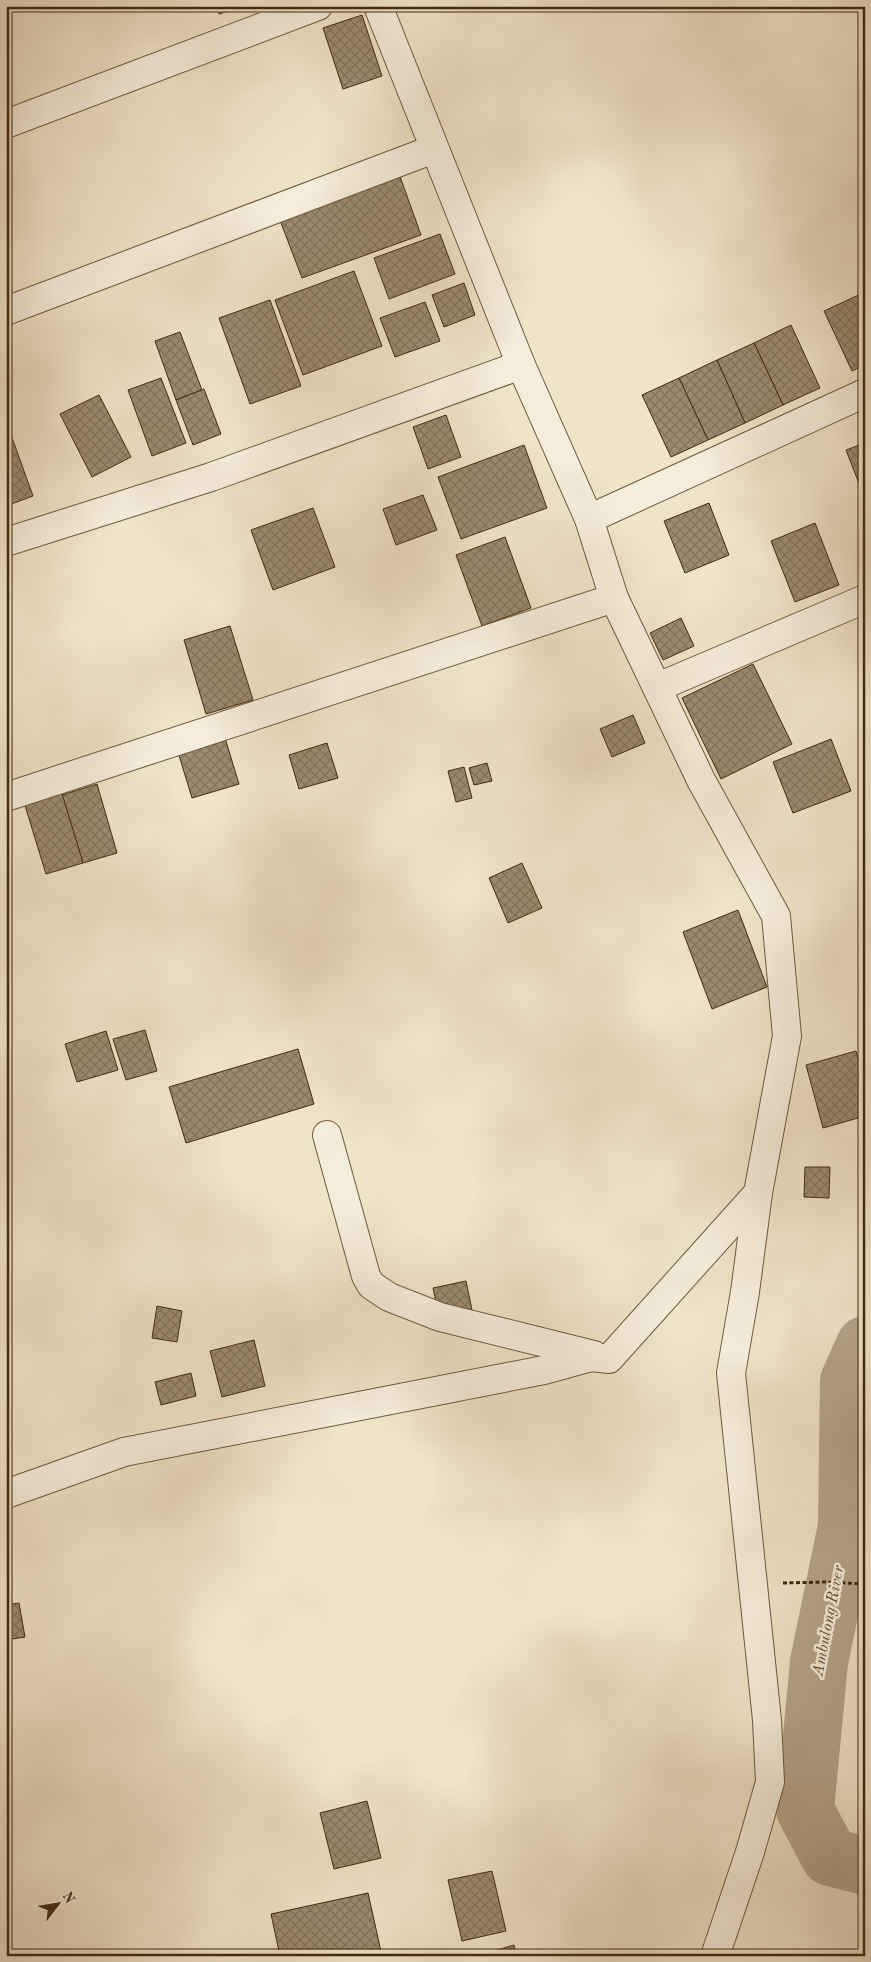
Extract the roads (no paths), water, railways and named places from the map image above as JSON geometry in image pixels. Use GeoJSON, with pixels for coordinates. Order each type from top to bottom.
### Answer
{"type":"FeatureCollection","features":[{"type":"Feature","properties":{"kind":"street"},"geometry":{"type":"LineString","coordinates":[[6,124],[318,6]]}},
{"type":"Feature","properties":{"kind":"street"},"geometry":{"type":"LineString","coordinates":[[378,6],[521,365],[589,519],[614,598],[701,780],[776,916],[787,1036],[758,1193],[745,1292],[730,1373],[767,1720],[770,1782],[750,1852],[715,1956]]}},
{"type":"Feature","properties":{"kind":"street"},"geometry":{"type":"LineString","coordinates":[[6,311],[434,149]]}},
{"type":"Feature","properties":{"kind":"street"},"geometry":{"type":"LineString","coordinates":[[6,542],[210,477],[521,365]]}},
{"type":"Feature","properties":{"kind":"street"},"geometry":{"type":"LineString","coordinates":[[589,519],[865,393]]}},
{"type":"Feature","properties":{"kind":"street"},"geometry":{"type":"LineString","coordinates":[[6,797],[614,598]]}},
{"type":"Feature","properties":{"kind":"street"},"geometry":{"type":"LineString","coordinates":[[658,687],[865,599]]}},
{"type":"Feature","properties":{"kind":"street"},"geometry":{"type":"LineString","coordinates":[[328,1135],[366,1276],[371,1286],[389,1297],[440,1317],[609,1359]]}},
{"type":"Feature","properties":{"kind":"street"},"geometry":{"type":"LineString","coordinates":[[609,1359],[758,1193]]}},
{"type":"Feature","properties":{"kind":"street"},"geometry":{"type":"LineString","coordinates":[[6,1494],[124,1452],[544,1370],[591,1357],[609,1359]]}},
{"type":"Feature","properties":{"kind":"waterway","name":"Ambulong River"},"geometry":{"type":"LineString","coordinates":[[865,1345],[849,1381],[847,1526],[819,1662],[805,1810],[830,1857],[865,1866]]}}]}
